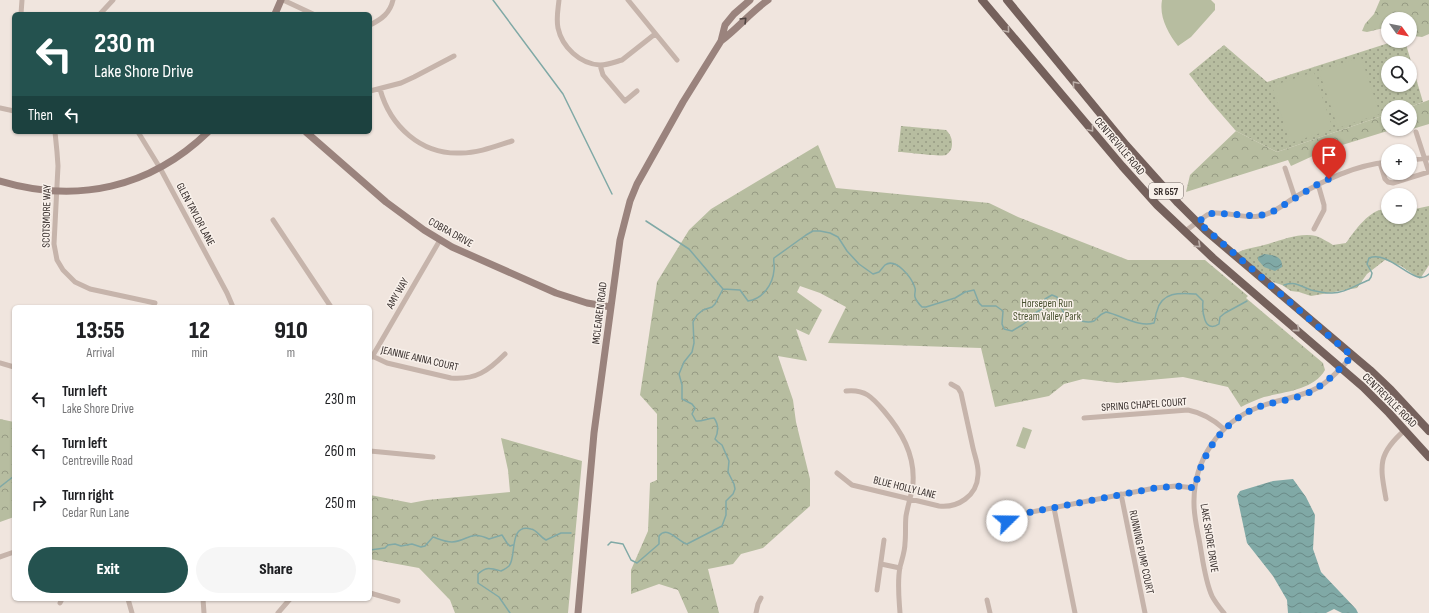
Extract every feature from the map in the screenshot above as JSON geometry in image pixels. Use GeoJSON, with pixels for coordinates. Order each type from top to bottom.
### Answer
{"type":"FeatureCollection","features":[{"type":"Feature","properties":{"kind":"main road"},"geometry":{"type":"LineString","coordinates":[[276,12],[282,0]]}},
{"type":"Feature","properties":{"kind":"main road","name":"MCLEAREN ROAD"},"geometry":{"type":"LineString","coordinates":[[578,613],[594,433],[620,240],[634,192],[649,162],[683,102],[721,41],[725,25],[734,14],[750,0]]}},
{"type":"Feature","properties":{"kind":"main road","name":"MCLEAREN ROAD"},"geometry":{"type":"LineString","coordinates":[[721,41],[746,17],[768,0]]}},
{"type":"Feature","properties":{"kind":"main road","name":"CENTREVILLE ROAD"},"geometry":{"type":"LineString","coordinates":[[982,0],[1122,166],[1157,205],[1184,232],[1377,400],[1429,457]]}},
{"type":"Feature","properties":{"kind":"main road","name":"CENTREVILLE ROAD"},"geometry":{"type":"LineString","coordinates":[[1007,0],[1159,184],[1198,222],[1391,390],[1429,431]]}},
{"type":"Feature","properties":{"kind":"main road"},"geometry":{"type":"LineString","coordinates":[[0,181],[33,189],[56,192],[73,192],[103,188],[135,179],[160,168],[186,152],[206,134]]}},
{"type":"Feature","properties":{"kind":"main road","name":"COBRA DRIVE"},"geometry":{"type":"LineString","coordinates":[[309,134],[386,202],[440,240],[490,265],[556,293],[580,301],[611,307]]}},
{"type":"Feature","properties":{"kind":"street"},"geometry":{"type":"LineString","coordinates":[[21,12],[22,0]]}},
{"type":"Feature","properties":{"kind":"street"},"geometry":{"type":"LineString","coordinates":[[102,12],[113,0]]}},
{"type":"Feature","properties":{"kind":"street"},"geometry":{"type":"LineString","coordinates":[[282,0],[309,12]]}},
{"type":"Feature","properties":{"kind":"street"},"geometry":{"type":"LineString","coordinates":[[372,24],[377,22],[387,13],[393,0]]}},
{"type":"Feature","properties":{"kind":"street"},"geometry":{"type":"LineString","coordinates":[[559,0],[557,21],[562,40],[575,55],[588,62],[600,65],[622,60],[655,34]]}},
{"type":"Feature","properties":{"kind":"street"},"geometry":{"type":"LineString","coordinates":[[628,0],[677,60]]}},
{"type":"Feature","properties":{"kind":"street"},"geometry":{"type":"LineString","coordinates":[[372,91],[414,78],[454,56]]}},
{"type":"Feature","properties":{"kind":"street"},"geometry":{"type":"LineString","coordinates":[[600,65],[603,75],[625,101],[637,91]]}},
{"type":"Feature","properties":{"kind":"street"},"geometry":{"type":"LineString","coordinates":[[380,89],[386,108],[398,125],[413,139],[432,149],[462,154],[512,142]]}},
{"type":"Feature","properties":{"kind":"street"},"geometry":{"type":"LineString","coordinates":[[0,108],[12,111]]}},
{"type":"Feature","properties":{"kind":"street","name":"SCOTSMORE WAY"},"geometry":{"type":"LineString","coordinates":[[55,134],[58,152],[54,244],[57,260],[68,276],[75,282],[90,289],[155,303]]}},
{"type":"Feature","properties":{"kind":"street","name":"GLEN TAYLOR LANE"},"geometry":{"type":"LineString","coordinates":[[139,134],[160,168],[232,305]]}},
{"type":"Feature","properties":{"kind":"street"},"geometry":{"type":"LineString","coordinates":[[1184,232],[1207,215],[1214,213],[1258,216],[1276,210],[1318,184],[1360,167],[1380,163],[1385,179],[1388,182],[1393,183],[1429,172],[1427,159],[1417,134]]}},
{"type":"Feature","properties":{"kind":"street"},"geometry":{"type":"LineString","coordinates":[[1417,160],[1427,159]]}},
{"type":"Feature","properties":{"kind":"street"},"geometry":{"type":"LineString","coordinates":[[1285,168],[1295,198]]}},
{"type":"Feature","properties":{"kind":"street"},"geometry":{"type":"LineString","coordinates":[[1314,229],[1324,210],[1318,184]]}},
{"type":"Feature","properties":{"kind":"street"},"geometry":{"type":"LineString","coordinates":[[272,220],[330,305]]}},
{"type":"Feature","properties":{"kind":"street","name":"AMY WAY"},"geometry":{"type":"LineString","coordinates":[[372,354],[440,240]]}},
{"type":"Feature","properties":{"kind":"street","name":"JEANNIE ANNA COURT"},"geometry":{"type":"LineString","coordinates":[[372,356],[387,363],[460,379],[469,378],[485,372],[505,354]]}},
{"type":"Feature","properties":{"kind":"street","name":"LAKE SHORE DRIVE"},"geometry":{"type":"LineString","coordinates":[[1224,613],[1216,603],[1208,587],[1194,514],[1195,488],[1204,457],[1216,437],[1240,417],[1255,409],[1297,397],[1312,390],[1327,381],[1352,356]]}},
{"type":"Feature","properties":{"kind":"street"},"geometry":{"type":"LineString","coordinates":[[0,363],[12,366]]}},
{"type":"Feature","properties":{"kind":"street","name":"BLUE HOLLY LANE"},"geometry":{"type":"LineString","coordinates":[[837,473],[852,485],[939,506],[950,506],[963,501],[969,496],[976,486],[978,471],[961,393],[958,388],[951,384]]}},
{"type":"Feature","properties":{"kind":"street"},"geometry":{"type":"LineString","coordinates":[[846,391],[856,390],[865,393],[874,400],[896,425],[904,438],[912,466],[913,476],[906,515],[905,544],[900,568],[900,613]]}},
{"type":"Feature","properties":{"kind":"street","name":"SPRING CHAPEL COURT"},"geometry":{"type":"LineString","coordinates":[[1084,418],[1188,410],[1204,414],[1224,429]]}},
{"type":"Feature","properties":{"kind":"street"},"geometry":{"type":"LineString","coordinates":[[1386,499],[1381,470],[1382,459],[1390,444],[1405,430]]}},
{"type":"Feature","properties":{"kind":"street"},"geometry":{"type":"LineString","coordinates":[[372,451],[433,457]]}},
{"type":"Feature","properties":{"kind":"street"},"geometry":{"type":"LineString","coordinates":[[1007,521],[1016,515],[1121,494],[1163,487],[1195,488]]}},
{"type":"Feature","properties":{"kind":"street","name":"RUNNING PUMP COURT"},"geometry":{"type":"LineString","coordinates":[[1121,494],[1145,613]]}},
{"type":"Feature","properties":{"kind":"street"},"geometry":{"type":"LineString","coordinates":[[1054,508],[1075,613]]}},
{"type":"Feature","properties":{"kind":"street"},"geometry":{"type":"LineString","coordinates":[[877,590],[884,540]]}},
{"type":"Feature","properties":{"kind":"street"},"geometry":{"type":"LineString","coordinates":[[0,557],[12,553]]}},
{"type":"Feature","properties":{"kind":"street"},"geometry":{"type":"LineString","coordinates":[[881,564],[900,568]]}},
{"type":"Feature","properties":{"kind":"street"},"geometry":{"type":"LineString","coordinates":[[372,594],[398,601]]}},
{"type":"Feature","properties":{"kind":"street"},"geometry":{"type":"LineString","coordinates":[[756,613],[761,598]]}},
{"type":"Feature","properties":{"kind":"street"},"geometry":{"type":"LineString","coordinates":[[987,600],[990,613]]}},
{"type":"Feature","properties":{"kind":"street"},"geometry":{"type":"LineString","coordinates":[[129,601],[132,613]]}},
{"type":"Feature","properties":{"kind":"street"},"geometry":{"type":"LineString","coordinates":[[204,601],[204,613]]}},
{"type":"Feature","properties":{"kind":"street"},"geometry":{"type":"LineString","coordinates":[[281,612],[289,601]]}},
{"type":"Feature","properties":{"kind":"green space"},"geometry":{"type":"Polygon","coordinates":[[[1162,0],[1211,0],[1215,4],[1215,10],[1191,37],[1178,46],[1171,36],[1163,19],[1161,6],[1162,0]]]}},
{"type":"Feature","properties":{"kind":"green space"},"geometry":{"type":"Polygon","coordinates":[[[1380,0],[1429,0],[1429,34],[1422,37],[1417,36],[1417,12],[1381,12],[1381,29],[1367,32],[1362,31],[1365,24],[1374,14],[1380,0]]]}},
{"type":"Feature","properties":{"kind":"green space"},"geometry":{"type":"Polygon","coordinates":[[[1224,45],[1267,82],[1381,45],[1381,48],[1407,48],[1409,56],[1381,56],[1381,92],[1417,92],[1417,82],[1423,102],[1417,104],[1417,100],[1381,100],[1381,116],[1277,152],[1236,131],[1189,74],[1224,45]]]}},
{"type":"Feature","properties":{"kind":"green space"},"geometry":{"type":"Polygon","coordinates":[[[1361,57],[1380,114],[1338,128],[1319,71],[1361,57]]]}},
{"type":"Feature","properties":{"kind":"green space"},"geometry":{"type":"Polygon","coordinates":[[[1314,72],[1333,129],[1290,143],[1272,86],[1314,72]]]}},
{"type":"Feature","properties":{"kind":"green space"},"geometry":{"type":"Polygon","coordinates":[[[1429,100],[1429,124],[1417,128],[1417,104],[1429,100]]]}},
{"type":"Feature","properties":{"kind":"green space"},"geometry":{"type":"Polygon","coordinates":[[[1381,116],[1381,133],[1326,150],[1291,166],[1288,160],[1186,192],[1190,175],[1236,131],[1277,152],[1381,116]]]}},
{"type":"Feature","properties":{"kind":"green space"},"geometry":{"type":"Polygon","coordinates":[[[901,126],[946,130],[951,138],[952,144],[950,152],[946,155],[930,155],[898,152],[901,126]]]}},
{"type":"Feature","properties":{"kind":"green space","name":"Horsepen Run Stream Valley Park"},"geometry":{"type":"Polygon","coordinates":[[[818,145],[836,188],[989,203],[1018,217],[1128,260],[1205,260],[1248,296],[1246,298],[1323,363],[1325,370],[1320,377],[1306,386],[1289,392],[1264,397],[1241,407],[1228,387],[1183,377],[1117,383],[1083,379],[1064,384],[1049,396],[995,407],[981,348],[828,343],[846,307],[820,293],[800,286],[797,292],[822,310],[809,335],[796,329],[807,361],[778,356],[793,400],[796,422],[810,479],[810,506],[763,548],[741,554],[733,564],[708,569],[719,613],[688,613],[678,590],[659,584],[631,594],[631,570],[648,531],[650,483],[657,480],[657,414],[640,395],[657,282],[689,230],[711,209],[818,145]]]}},
{"type":"Feature","properties":{"kind":"green space"},"geometry":{"type":"Polygon","coordinates":[[[1429,206],[1429,265],[1420,279],[1401,266],[1385,260],[1367,274],[1357,288],[1311,296],[1291,291],[1282,285],[1273,282],[1237,253],[1247,249],[1303,235],[1316,236],[1333,245],[1346,243],[1364,220],[1381,210],[1381,224],[1417,224],[1417,209],[1429,206]]]}},
{"type":"Feature","properties":{"kind":"green space"},"geometry":{"type":"Polygon","coordinates":[[[0,419],[12,422],[12,518],[0,522],[0,419]]]}},
{"type":"Feature","properties":{"kind":"green space"},"geometry":{"type":"Polygon","coordinates":[[[1023,427],[1032,430],[1025,449],[1016,446],[1023,427]]]}},
{"type":"Feature","properties":{"kind":"green space"},"geometry":{"type":"Polygon","coordinates":[[[501,438],[582,461],[568,613],[455,613],[450,600],[419,568],[372,559],[372,495],[411,503],[427,500],[510,492],[508,470],[501,438]]]}},
{"type":"Feature","properties":{"kind":"water"},"geometry":{"type":"Polygon","coordinates":[[[1264,254],[1279,258],[1282,263],[1282,267],[1275,271],[1264,267],[1258,260],[1258,257],[1264,254]]]}},
{"type":"Feature","properties":{"kind":"water"},"geometry":{"type":"Polygon","coordinates":[[[1293,479],[1306,497],[1315,515],[1313,549],[1321,572],[1358,613],[1342,613],[1334,609],[1326,613],[1288,613],[1287,600],[1273,576],[1247,543],[1237,496],[1240,491],[1273,481],[1293,479]]]}},
{"type":"Feature","properties":{"kind":"waterway"},"geometry":{"type":"LineString","coordinates":[[493,0],[563,94],[612,194]]}},
{"type":"Feature","properties":{"kind":"waterway"},"geometry":{"type":"LineString","coordinates":[[646,221],[689,249],[723,289]]}},
{"type":"Feature","properties":{"kind":"waterway"},"geometry":{"type":"LineString","coordinates":[[608,545],[611,542],[623,544],[631,560],[637,563],[659,544],[659,536],[662,533],[669,533],[687,544],[722,526],[726,515],[726,501],[733,494],[735,489],[728,472],[729,461],[722,445],[715,439],[718,428],[714,418],[696,421],[692,414],[695,408],[692,404],[682,399],[682,385],[679,374],[684,362],[692,352],[694,343],[693,322],[697,315],[703,310],[712,307],[715,304],[723,289],[740,290],[748,301],[753,300],[763,294],[772,280],[774,258],[813,231],[830,233],[838,237],[847,251],[859,264],[873,274],[879,272],[889,263],[899,266],[911,279],[915,288],[915,298],[922,307],[955,298],[965,292],[974,290],[979,303],[982,306],[996,306],[1003,311],[1002,324],[1004,329],[1012,331],[1029,320],[1030,316],[1042,309],[1045,299],[1052,295],[1057,297],[1065,314],[1076,320],[1092,322],[1101,314],[1106,312],[1142,324],[1154,323],[1159,304],[1163,300],[1173,295],[1184,293],[1196,294],[1203,301],[1205,320],[1210,326],[1219,324],[1220,317],[1247,301]]}},
{"type":"Feature","properties":{"kind":"waterway"},"geometry":{"type":"LineString","coordinates":[[1284,285],[1298,284],[1311,290],[1328,293],[1345,291],[1369,280],[1372,273],[1367,264],[1369,258],[1377,257],[1394,263],[1417,277],[1423,277],[1429,274]]}},
{"type":"Feature","properties":{"kind":"waterway"},"geometry":{"type":"LineString","coordinates":[[0,487],[12,478]]}},
{"type":"Feature","properties":{"kind":"waterway"},"geometry":{"type":"LineString","coordinates":[[510,613],[499,597],[478,583],[478,574],[486,569],[501,571],[509,566],[513,556],[516,536],[519,531],[524,528],[537,532],[546,540],[561,533],[571,533]]}},
{"type":"Feature","properties":{"kind":"waterway"},"geometry":{"type":"LineString","coordinates":[[372,550],[385,548],[388,545],[395,544],[401,546],[412,544],[421,547],[425,546],[433,537],[452,542],[473,536],[489,539],[502,535],[510,546],[513,545]]}},
{"type":"Feature","properties":{"kind":"route"},"geometry":{"type":"LineString","coordinates":[[1007,521],[1016,515],[1155,488],[1176,486],[1195,488],[1204,457],[1216,437],[1224,429],[1250,411],[1259,407],[1297,397],[1320,386],[1330,379],[1352,356],[1205,230],[1198,222],[1207,215],[1214,213],[1247,216],[1267,214],[1329,179]]}}]}
